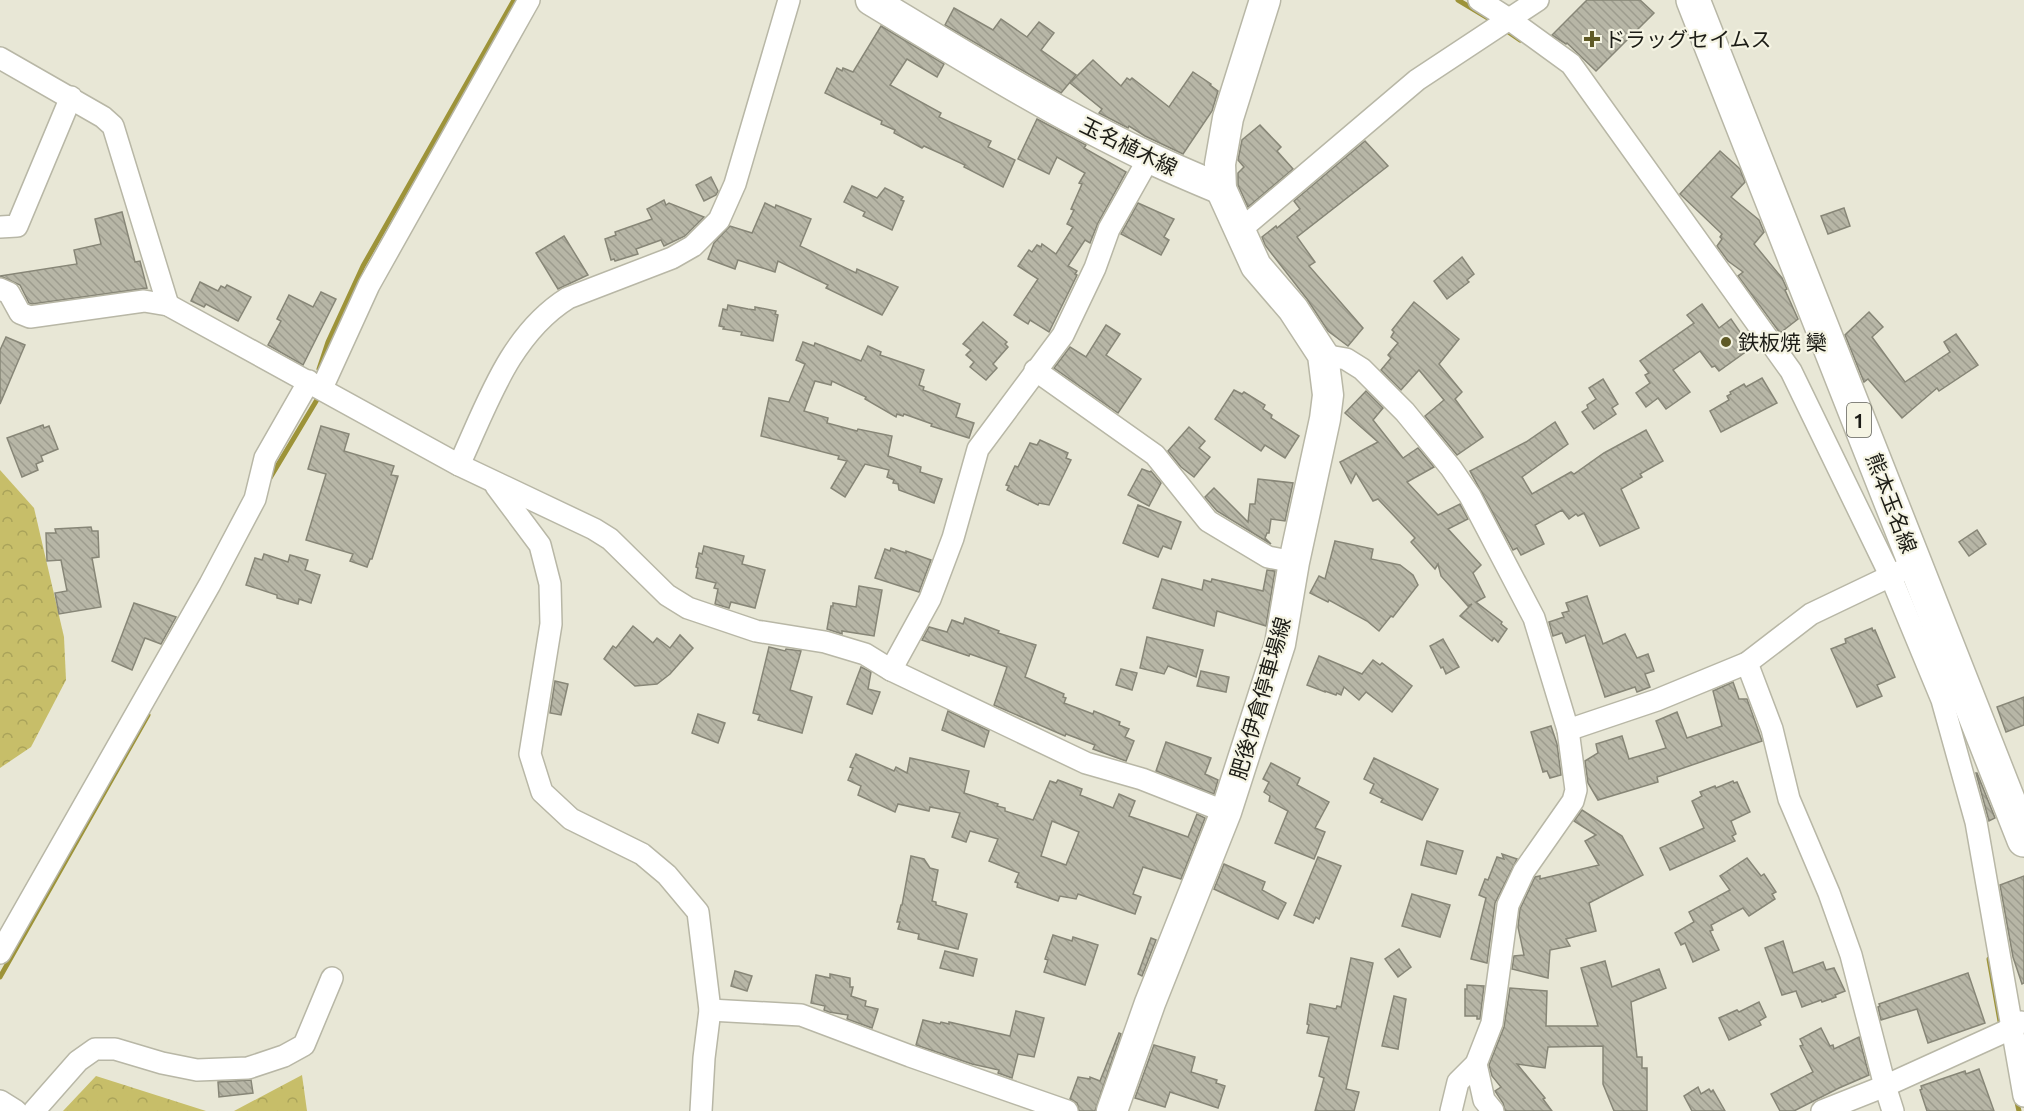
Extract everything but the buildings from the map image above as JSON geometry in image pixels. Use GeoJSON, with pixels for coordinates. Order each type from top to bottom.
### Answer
{"type":"FeatureCollection","features":[{"type":"Feature","properties":{"kind":"main road","name":"玉名植木線"},"geometry":{"type":"LineString","coordinates":[[871,0],[1073,118],[1149,158],[1221,189]]}},
{"type":"Feature","properties":{"kind":"main road"},"geometry":{"type":"LineString","coordinates":[[1221,189],[1220,164],[1228,118],[1265,0]]}},
{"type":"Feature","properties":{"kind":"main road","name":"熊本玉名線"},"geometry":{"type":"LineString","coordinates":[[1693,0],[1891,577],[2024,840]]}},
{"type":"Feature","properties":{"kind":"main road","name":"肥後伊倉停車場線"},"geometry":{"type":"LineString","coordinates":[[1112,1111],[1150,1004],[1226,812],[1280,644],[1328,395],[1323,355],[1293,309],[1256,266],[1221,189]]}},
{"type":"Feature","properties":{"kind":"street"},"geometry":{"type":"LineString","coordinates":[[0,953],[210,584],[255,499],[265,458],[315,384],[529,0]]}},
{"type":"Feature","properties":{"kind":"street"},"geometry":{"type":"LineString","coordinates":[[459,465],[507,361],[533,326],[568,298],[672,258],[693,246],[719,220],[735,184],[789,0]]}},
{"type":"Feature","properties":{"kind":"street"},"geometry":{"type":"LineString","coordinates":[[1479,0],[1571,64],[1791,371],[1891,577],[1942,700],[1976,822],[2007,1029],[2024,1096]]}},
{"type":"Feature","properties":{"kind":"street"},"geometry":{"type":"LineString","coordinates":[[1239,231],[1417,80],[1538,0]]}},
{"type":"Feature","properties":{"kind":"street"},"geometry":{"type":"LineString","coordinates":[[0,58],[71,97],[104,117],[113,126],[168,305]]}},
{"type":"Feature","properties":{"kind":"street"},"geometry":{"type":"LineString","coordinates":[[0,226],[17,226],[71,97]]}},
{"type":"Feature","properties":{"kind":"street"},"geometry":{"type":"LineString","coordinates":[[891,670],[930,599],[953,538],[978,449],[1035,370],[1064,335],[1095,268],[1109,229],[1149,158]]}},
{"type":"Feature","properties":{"kind":"street"},"geometry":{"type":"LineString","coordinates":[[0,289],[9,293],[20,313],[30,317],[144,301],[168,305],[459,465],[594,529],[610,539],[667,595],[688,608],[756,631],[825,642],[865,654],[891,670],[1086,763],[1143,779],[1226,812]]}},
{"type":"Feature","properties":{"kind":"street"},"geometry":{"type":"LineString","coordinates":[[1323,355],[1346,359],[1362,369],[1405,412],[1451,468],[1470,496],[1534,618],[1568,730],[1576,790],[1573,801],[1524,871],[1508,905],[1492,1023],[1476,1064],[1458,1082],[1451,1111]]}},
{"type":"Feature","properties":{"kind":"street"},"geometry":{"type":"LineString","coordinates":[[1035,370],[1155,455],[1208,521],[1268,557],[1294,562]]}},
{"type":"Feature","properties":{"kind":"street"},"geometry":{"type":"LineString","coordinates":[[494,483],[540,545],[550,584],[550,624],[530,754],[542,792],[571,819],[642,854],[667,875],[698,912],[710,1010],[701,1111]]}},
{"type":"Feature","properties":{"kind":"street"},"geometry":{"type":"LineString","coordinates":[[1568,730],[1657,700],[1748,663],[1811,614],[1891,577]]}},
{"type":"Feature","properties":{"kind":"street"},"geometry":{"type":"LineString","coordinates":[[1748,663],[1772,729],[1789,799],[1829,893],[1851,955],[1893,1111]]}},
{"type":"Feature","properties":{"kind":"street"},"geometry":{"type":"LineString","coordinates":[[34,1111],[78,1061],[95,1049],[116,1049],[162,1063],[197,1070],[248,1068],[284,1056],[304,1045],[332,978]]}},
{"type":"Feature","properties":{"kind":"street"},"geometry":{"type":"LineString","coordinates":[[710,1010],[801,1015],[1067,1111]]}},
{"type":"Feature","properties":{"kind":"street"},"geometry":{"type":"LineString","coordinates":[[1822,1111],[1885,1086],[2007,1029]]}},
{"type":"Feature","properties":{"kind":"street"},"geometry":{"type":"LineString","coordinates":[[1476,1064],[1484,1100],[1493,1111]]}},
{"type":"Feature","properties":{"kind":"street"},"geometry":{"type":"LineString","coordinates":[[0,1101],[16,1111]]}},
{"type":"Feature","properties":{"kind":"green space"},"geometry":{"type":"Polygon","coordinates":[[[0,470],[34,508],[64,637],[66,680],[31,747],[0,768],[0,470]]]}},
{"type":"Feature","properties":{"kind":"green space"},"geometry":{"type":"Polygon","coordinates":[[[302,1075],[307,1111],[234,1111],[302,1075]]]}},
{"type":"Feature","properties":{"kind":"green space"},"geometry":{"type":"Polygon","coordinates":[[[96,1076],[206,1111],[63,1111],[96,1076]]]}},
{"type":"Feature","properties":{"kind":"waterway"},"geometry":{"type":"LineString","coordinates":[[319,369],[328,342],[363,266],[514,0]]}},
{"type":"Feature","properties":{"kind":"waterway"},"geometry":{"type":"LineString","coordinates":[[1458,0],[1493,21]]}},
{"type":"Feature","properties":{"kind":"waterway"},"geometry":{"type":"LineString","coordinates":[[1504,29],[1520,40]]}},
{"type":"Feature","properties":{"kind":"waterway"},"geometry":{"type":"LineString","coordinates":[[270,478],[318,398]]}},
{"type":"Feature","properties":{"kind":"waterway"},"geometry":{"type":"LineString","coordinates":[[0,977],[148,715]]}},
{"type":"Feature","properties":{"kind":"waterway"},"geometry":{"type":"LineString","coordinates":[[1989,959],[2001,1027]]}},
{"type":"Feature","properties":{"kind":"waterway"},"geometry":{"type":"LineString","coordinates":[[2016,1098],[2019,1111]]}},
{"type":"Feature","properties":{"kind":"place","name":"ドラッグセイムス"},"geometry":{"type":"Point","coordinates":[1592,39]}},
{"type":"Feature","properties":{"kind":"place","name":"鉄板焼 欒"},"geometry":{"type":"Point","coordinates":[1726,342]}}]}
